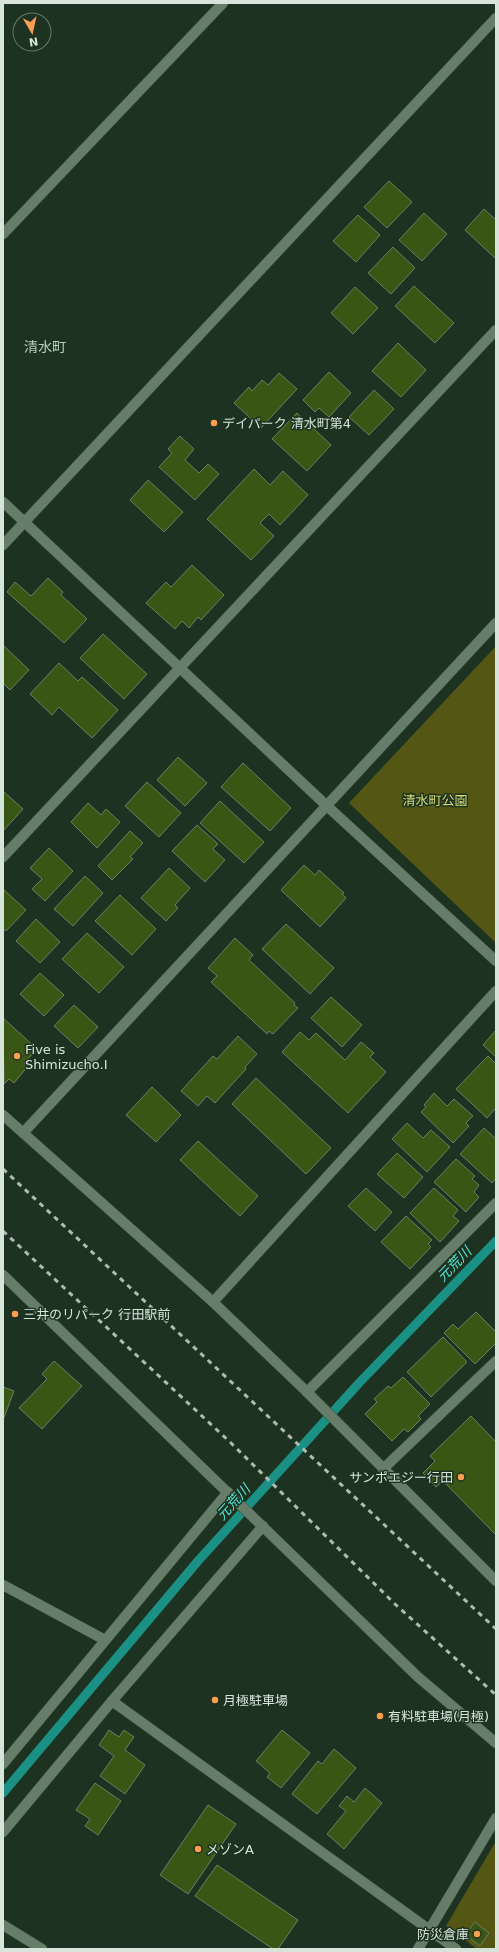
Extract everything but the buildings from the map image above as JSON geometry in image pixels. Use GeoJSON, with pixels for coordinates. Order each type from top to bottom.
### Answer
{"type":"FeatureCollection","features":[{"type":"Feature","properties":{"kind":"street"},"geometry":{"type":"LineString","coordinates":[[3,234],[223,3]]}},
{"type":"Feature","properties":{"kind":"street"},"geometry":{"type":"LineString","coordinates":[[3,545],[496,18]]}},
{"type":"Feature","properties":{"kind":"street"},"geometry":{"type":"LineString","coordinates":[[3,857],[496,330]]}},
{"type":"Feature","properties":{"kind":"street"},"geometry":{"type":"LineString","coordinates":[[3,502],[327,806],[496,961]]}},
{"type":"Feature","properties":{"kind":"street"},"geometry":{"type":"LineString","coordinates":[[23,1133],[496,623]]}},
{"type":"Feature","properties":{"kind":"street"},"geometry":{"type":"LineString","coordinates":[[212,1302],[496,990]]}},
{"type":"Feature","properties":{"kind":"street"},"geometry":{"type":"LineString","coordinates":[[3,1115],[212,1302],[307,1392],[496,1581]]}},
{"type":"Feature","properties":{"kind":"street"},"geometry":{"type":"LineString","coordinates":[[307,1392],[496,1204]]}},
{"type":"Feature","properties":{"kind":"street"},"geometry":{"type":"LineString","coordinates":[[3,1275],[418,1677],[496,1743]]}},
{"type":"Feature","properties":{"kind":"street"},"geometry":{"type":"LineString","coordinates":[[383,1469],[496,1360]]}},
{"type":"Feature","properties":{"kind":"street"},"geometry":{"type":"LineString","coordinates":[[3,1764],[228,1492]]}},
{"type":"Feature","properties":{"kind":"street"},"geometry":{"type":"LineString","coordinates":[[3,1832],[112,1701],[263,1526]]}},
{"type":"Feature","properties":{"kind":"street"},"geometry":{"type":"LineString","coordinates":[[3,1585],[105,1640]]}},
{"type":"Feature","properties":{"kind":"street"},"geometry":{"type":"LineString","coordinates":[[112,1701],[456,1949]]}},
{"type":"Feature","properties":{"kind":"street"},"geometry":{"type":"LineString","coordinates":[[418,1949],[496,1818]]}},
{"type":"Feature","properties":{"kind":"street"},"geometry":{"type":"LineString","coordinates":[[3,1925],[42,1949]]}},
{"type":"Feature","properties":{"kind":"green space","name":"清水町公園"},"geometry":{"type":"Polygon","coordinates":[[[496,646],[496,943],[349,803],[496,646]]]}},
{"type":"Feature","properties":{"kind":"green space"},"geometry":{"type":"Polygon","coordinates":[[[496,1841],[496,1949],[477,1949],[446,1926],[496,1841]]]}},
{"type":"Feature","properties":{"kind":"waterway","name":"元荒川"},"geometry":{"type":"LineString","coordinates":[[3,1793],[198,1561],[360,1382],[496,1241]]}},
{"type":"Feature","properties":{"kind":"railway"},"geometry":{"type":"LineString","coordinates":[[3,1169],[496,1629]]}},
{"type":"Feature","properties":{"kind":"railway"},"geometry":{"type":"LineString","coordinates":[[3,1231],[231,1443],[396,1605],[496,1695]]}},
{"type":"Feature","properties":{"kind":"place","name":"デイパーク 清水町第4"},"geometry":{"type":"Point","coordinates":[214,423]}},
{"type":"Feature","properties":{"kind":"place","name":"Five is Shimizucho.Ⅰ"},"geometry":{"type":"Point","coordinates":[17,1056]}},
{"type":"Feature","properties":{"kind":"place","name":"三井のリパーク 行田駅前"},"geometry":{"type":"Point","coordinates":[15,1314]}},
{"type":"Feature","properties":{"kind":"place","name":"サンポエジー行田"},"geometry":{"type":"Point","coordinates":[461,1477]}},
{"type":"Feature","properties":{"kind":"place","name":"月極駐車場"},"geometry":{"type":"Point","coordinates":[215,1700]}},
{"type":"Feature","properties":{"kind":"place","name":"有料駐車場(月極)"},"geometry":{"type":"Point","coordinates":[380,1716]}},
{"type":"Feature","properties":{"kind":"place","name":"メゾンA"},"geometry":{"type":"Point","coordinates":[198,1849]}},
{"type":"Feature","properties":{"kind":"place","name":"防災倉庫"},"geometry":{"type":"Point","coordinates":[477,1934]}},
{"type":"Feature","properties":{"kind":"district","name":"清水町"},"geometry":{"type":"Point","coordinates":[45,347]}}]}
